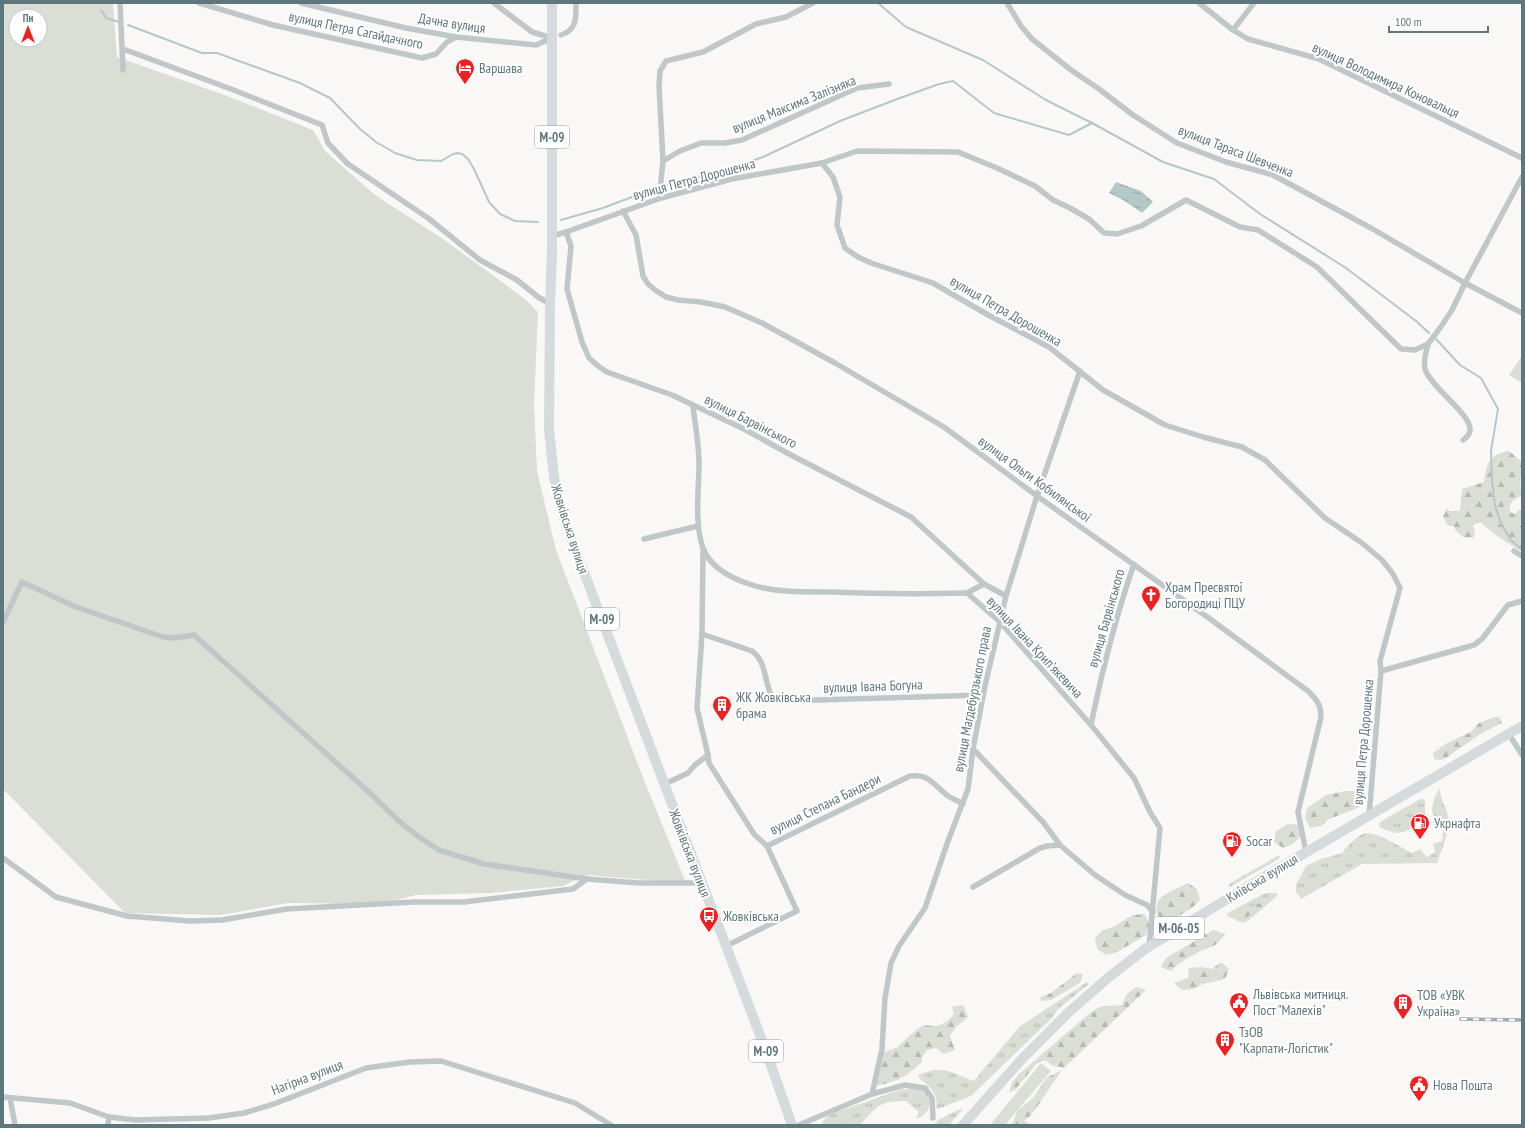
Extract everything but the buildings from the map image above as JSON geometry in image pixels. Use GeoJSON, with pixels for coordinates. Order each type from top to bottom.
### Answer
{"type":"FeatureCollection","features":[{"type":"Feature","properties":{"kind":"highway","name":"М-09"},"geometry":{"type":"LineString","coordinates":[[552,3],[556,37],[552,236]]}},
{"type":"Feature","properties":{"kind":"highway","name":"Жовківська вулиця"},"geometry":{"type":"LineString","coordinates":[[552,236],[549,430],[554,477],[558,498],[569,533],[726,946]]}},
{"type":"Feature","properties":{"kind":"highway","name":"Київська вулиця"},"geometry":{"type":"LineString","coordinates":[[963,1125],[1023,1058],[1083,999],[1149,946],[1306,852],[1522,726]]}},
{"type":"Feature","properties":{"kind":"highway","name":"М-09"},"geometry":{"type":"LineString","coordinates":[[726,946],[766,1051],[792,1125]]}},
{"type":"Feature","properties":{"kind":"street"},"geometry":{"type":"LineString","coordinates":[[120,3],[123,70]]}},
{"type":"Feature","properties":{"kind":"street","name":"вулиця Петра Сагайдачного"},"geometry":{"type":"LineString","coordinates":[[199,3],[273,25],[422,58],[436,54],[448,42],[456,37]]}},
{"type":"Feature","properties":{"kind":"street","name":"Дачна вулиця"},"geometry":{"type":"LineString","coordinates":[[301,3],[406,28],[456,37],[536,45],[556,37]]}},
{"type":"Feature","properties":{"kind":"street"},"geometry":{"type":"LineString","coordinates":[[494,3],[532,32],[556,37],[569,32],[575,24],[576,3]]}},
{"type":"Feature","properties":{"kind":"street"},"geometry":{"type":"LineString","coordinates":[[661,198],[663,161],[659,86],[660,70],[666,61],[703,52],[756,24],[786,17],[813,3]]}},
{"type":"Feature","properties":{"kind":"street","name":"вулиця Тараса Шевченка"},"geometry":{"type":"LineString","coordinates":[[1007,3],[1021,26],[1032,39],[1070,70],[1099,89],[1133,115],[1177,143],[1226,162],[1274,175],[1371,228],[1464,283],[1522,313]]}},
{"type":"Feature","properties":{"kind":"street","name":"вулиця Володимира Коновальця"},"geometry":{"type":"LineString","coordinates":[[1199,3],[1233,30],[1248,39],[1319,59],[1522,158]]}},
{"type":"Feature","properties":{"kind":"street"},"geometry":{"type":"LineString","coordinates":[[1233,30],[1254,3]]}},
{"type":"Feature","properties":{"kind":"street"},"geometry":{"type":"LineString","coordinates":[[123,49],[322,125],[328,143],[348,164],[428,218],[480,260],[517,280],[538,297],[550,304]]}},
{"type":"Feature","properties":{"kind":"street","name":"вулиця Максима Залізняка"},"geometry":{"type":"LineString","coordinates":[[663,161],[680,151],[701,143],[725,143],[742,140],[857,88],[889,84]]}},
{"type":"Feature","properties":{"kind":"street","name":"вулиця Петра Дорошенка"},"geometry":{"type":"LineString","coordinates":[[552,236],[661,198],[732,179],[822,164],[857,151],[958,152],[1035,186],[1053,200],[1089,219],[1104,233],[1117,234],[1140,226],[1186,200],[1240,227],[1258,230],[1317,267],[1401,349],[1415,350],[1428,344]]}},
{"type":"Feature","properties":{"kind":"street","name":"вулиця Петра Дорошенка"},"geometry":{"type":"LineString","coordinates":[[822,164],[833,177],[840,197],[837,225],[845,248],[858,257],[871,263],[933,283],[990,316],[1049,347],[1103,390],[1165,425],[1242,447],[1265,460],[1325,518],[1362,543],[1382,560],[1393,574],[1400,588],[1380,661],[1381,671],[1369,816]]}},
{"type":"Feature","properties":{"kind":"street"},"geometry":{"type":"LineString","coordinates":[[1463,440],[1471,430],[1470,424],[1426,374],[1424,359],[1428,344],[1452,310],[1464,283],[1522,177]]}},
{"type":"Feature","properties":{"kind":"street","name":"вулиця Ольги Кобилянської"},"geometry":{"type":"LineString","coordinates":[[623,210],[636,235],[643,276],[648,284],[655,290],[666,297],[725,307],[769,326],[944,427],[1037,496],[1134,564],[1308,691],[1317,700],[1321,708],[1322,717],[1298,812],[1306,852]]}},
{"type":"Feature","properties":{"kind":"street","name":"вулиця Барвінського"},"geometry":{"type":"LineString","coordinates":[[566,232],[571,246],[567,289],[582,342],[589,358],[598,366],[607,372],[672,395],[744,429],[788,454],[911,517],[984,584],[1006,596]]}},
{"type":"Feature","properties":{"kind":"street","name":"вулиця Магдебурзького права"},"geometry":{"type":"LineString","coordinates":[[962,804],[968,789],[972,749],[1006,596],[1037,496],[1080,371]]}},
{"type":"Feature","properties":{"kind":"street","name":"вулиця Івана Крипʼякевича"},"geometry":{"type":"LineString","coordinates":[[693,406],[699,461],[698,526],[703,549],[702,634]]}},
{"type":"Feature","properties":{"kind":"street"},"geometry":{"type":"LineString","coordinates":[[644,539],[698,526]]}},
{"type":"Feature","properties":{"kind":"street","name":"вулиця Івана Крипʼякевича"},"geometry":{"type":"LineString","coordinates":[[703,549],[711,561],[721,570],[734,578],[770,589],[850,593],[967,593],[1000,622],[1091,725],[1134,778],[1150,812],[1160,828],[1149,946]]}},
{"type":"Feature","properties":{"kind":"street"},"geometry":{"type":"LineString","coordinates":[[1514,551],[1522,556]]}},
{"type":"Feature","properties":{"kind":"street","name":"вулиця Барвінського"},"geometry":{"type":"LineString","coordinates":[[1091,725],[1096,698],[1122,601],[1134,564]]}},
{"type":"Feature","properties":{"kind":"street"},"geometry":{"type":"LineString","coordinates":[[3,622],[22,582],[76,608],[163,637],[175,638],[194,635],[365,788],[402,824],[439,850],[484,864],[587,878],[639,883],[702,883]]}},
{"type":"Feature","properties":{"kind":"street"},"geometry":{"type":"LineString","coordinates":[[967,593],[984,584]]}},
{"type":"Feature","properties":{"kind":"street","name":"вулиця Петра Дорошенка"},"geometry":{"type":"LineString","coordinates":[[1381,671],[1474,646],[1508,605],[1522,601]]}},
{"type":"Feature","properties":{"kind":"street"},"geometry":{"type":"LineString","coordinates":[[702,634],[698,708],[709,763],[754,834],[767,846]]}},
{"type":"Feature","properties":{"kind":"street","name":"вулиця Івана Богуна"},"geometry":{"type":"LineString","coordinates":[[702,634],[752,651],[758,656],[762,663],[768,690],[772,697],[784,701],[984,695]]}},
{"type":"Feature","properties":{"kind":"street"},"geometry":{"type":"LineString","coordinates":[[1509,734],[1522,755]]}},
{"type":"Feature","properties":{"kind":"street"},"geometry":{"type":"LineString","coordinates":[[972,749],[1043,822],[1060,845],[1095,875],[1125,894],[1147,905],[1153,912]]}},
{"type":"Feature","properties":{"kind":"street"},"geometry":{"type":"LineString","coordinates":[[665,784],[688,774],[695,765],[708,755]]}},
{"type":"Feature","properties":{"kind":"street","name":"вулиця Степана Бандери"},"geometry":{"type":"LineString","coordinates":[[726,946],[798,911],[767,846],[910,776],[920,775],[929,779],[949,796],[962,804]]}},
{"type":"Feature","properties":{"kind":"street"},"geometry":{"type":"LineString","coordinates":[[872,1094],[882,1049],[885,998],[891,963],[899,946],[925,908],[962,804]]}},
{"type":"Feature","properties":{"kind":"street"},"geometry":{"type":"LineString","coordinates":[[973,887],[1040,848],[1060,845]]}},
{"type":"Feature","properties":{"kind":"street"},"geometry":{"type":"LineString","coordinates":[[3,858],[56,897],[127,916],[190,921],[222,920],[287,910],[414,902],[464,902],[572,889],[587,878]]}},
{"type":"Feature","properties":{"kind":"street","name":"Нагірна вулиця"},"geometry":{"type":"LineString","coordinates":[[3,1097],[70,1103],[109,1117],[135,1120],[209,1118],[244,1113],[274,1104],[366,1068],[410,1062],[441,1061],[575,1103],[611,1125]]}},
{"type":"Feature","properties":{"kind":"street"},"geometry":{"type":"LineString","coordinates":[[799,1125],[872,1094],[905,1085],[925,1088],[932,1098],[933,1118]]}},
{"type":"Feature","properties":{"kind":"street"},"geometry":{"type":"LineString","coordinates":[[10,1098],[15,1125]]}},
{"type":"Feature","properties":{"kind":"street"},"geometry":{"type":"LineString","coordinates":[[108,1125],[109,1117]]}},
{"type":"Feature","properties":{"kind":"green space"},"geometry":{"type":"Polygon","coordinates":[[[3,3],[113,3],[117,57],[230,97],[313,130],[325,151],[375,195],[443,239],[526,300],[538,312],[534,404],[537,471],[556,550],[642,775],[686,883],[586,875],[563,886],[491,893],[416,895],[379,904],[288,903],[221,915],[125,913],[3,789],[3,3]]]}},
{"type":"Feature","properties":{"kind":"green space"},"geometry":{"type":"Polygon","coordinates":[[[1522,356],[1522,383],[1509,375],[1522,356]]]}},
{"type":"Feature","properties":{"kind":"green space"},"geometry":{"type":"Polygon","coordinates":[[[1509,451],[1522,462],[1520,483],[1522,496],[1516,498],[1512,502],[1510,512],[1515,514],[1519,510],[1522,510],[1522,521],[1520,525],[1522,525],[1522,552],[1497,536],[1480,522],[1473,525],[1475,533],[1473,538],[1463,537],[1455,530],[1455,527],[1447,525],[1443,517],[1447,508],[1449,511],[1460,511],[1462,489],[1484,482],[1486,470],[1493,457],[1502,452],[1509,451]]]}},
{"type":"Feature","properties":{"kind":"green space"},"geometry":{"type":"Polygon","coordinates":[[[1494,717],[1500,717],[1502,723],[1482,733],[1446,758],[1440,760],[1434,759],[1433,753],[1447,743],[1471,732],[1479,723],[1494,717]]]}},
{"type":"Feature","properties":{"kind":"green space"},"geometry":{"type":"Polygon","coordinates":[[[1440,788],[1441,796],[1448,816],[1448,828],[1437,863],[1362,864],[1301,899],[1296,892],[1296,885],[1306,866],[1321,859],[1343,853],[1353,841],[1363,834],[1368,833],[1381,836],[1412,853],[1420,849],[1427,857],[1435,852],[1433,844],[1442,841],[1445,820],[1435,817],[1432,810],[1433,802],[1440,788]]]}},
{"type":"Feature","properties":{"kind":"green space"},"geometry":{"type":"Polygon","coordinates":[[[1345,791],[1356,791],[1365,797],[1360,807],[1329,819],[1321,826],[1310,828],[1305,818],[1307,808],[1326,795],[1345,791]]]}},
{"type":"Feature","properties":{"kind":"green space"},"geometry":{"type":"Polygon","coordinates":[[[1420,799],[1423,799],[1425,802],[1425,815],[1423,822],[1420,825],[1404,832],[1396,833],[1380,828],[1380,822],[1420,799]]]}},
{"type":"Feature","properties":{"kind":"green space"},"geometry":{"type":"Polygon","coordinates":[[[1288,824],[1299,825],[1301,836],[1293,844],[1283,848],[1274,842],[1276,831],[1288,824]]]}},
{"type":"Feature","properties":{"kind":"green space"},"geometry":{"type":"Polygon","coordinates":[[[1277,856],[1280,856],[1279,859],[1230,887],[1229,886],[1229,884],[1277,856]]]}},
{"type":"Feature","properties":{"kind":"green space"},"geometry":{"type":"Polygon","coordinates":[[[1188,883],[1197,889],[1200,900],[1192,908],[1172,920],[1161,920],[1156,911],[1158,900],[1167,893],[1188,883]]]}},
{"type":"Feature","properties":{"kind":"green space"},"geometry":{"type":"Polygon","coordinates":[[[1267,893],[1276,893],[1278,895],[1248,921],[1243,923],[1227,916],[1228,913],[1267,893]]]}},
{"type":"Feature","properties":{"kind":"green space"},"geometry":{"type":"Polygon","coordinates":[[[1259,903],[1263,906],[1243,919],[1235,915],[1259,903]]]}},
{"type":"Feature","properties":{"kind":"green space"},"geometry":{"type":"Polygon","coordinates":[[[1144,914],[1150,924],[1146,935],[1117,952],[1106,955],[1097,949],[1095,938],[1103,930],[1113,927],[1133,915],[1144,914]]]}},
{"type":"Feature","properties":{"kind":"green space"},"geometry":{"type":"Polygon","coordinates":[[[1213,930],[1225,934],[1218,943],[1186,959],[1171,971],[1161,967],[1166,958],[1213,930]]]}},
{"type":"Feature","properties":{"kind":"green space"},"geometry":{"type":"Polygon","coordinates":[[[1221,962],[1229,969],[1225,979],[1203,984],[1193,989],[1182,990],[1174,983],[1188,978],[1189,968],[1201,967],[1212,969],[1221,962]]]}},
{"type":"Feature","properties":{"kind":"green space"},"geometry":{"type":"Polygon","coordinates":[[[1077,973],[1083,974],[1080,983],[1051,1000],[1040,1001],[1041,997],[1051,993],[1077,973]]]}},
{"type":"Feature","properties":{"kind":"green space"},"geometry":{"type":"Polygon","coordinates":[[[1087,982],[1089,984],[1057,1010],[1054,1016],[971,1096],[938,1109],[936,1107],[937,1102],[935,1094],[930,1087],[919,1078],[918,1075],[934,1070],[946,1070],[974,1081],[1019,1027],[1087,982]]]}},
{"type":"Feature","properties":{"kind":"green space"},"geometry":{"type":"Polygon","coordinates":[[[1136,987],[1146,990],[1064,1068],[1051,1065],[1046,1060],[1037,1063],[1016,1089],[1009,1093],[1012,1082],[1019,1074],[1090,1013],[1099,1007],[1122,1005],[1126,995],[1136,987]]]}},
{"type":"Feature","properties":{"kind":"green space"},"geometry":{"type":"Polygon","coordinates":[[[963,1005],[968,1017],[956,1027],[950,1036],[955,1050],[944,1054],[936,1048],[927,1050],[922,1057],[922,1062],[908,1074],[898,1080],[877,1086],[877,1074],[882,1053],[898,1047],[923,1025],[937,1026],[944,1023],[954,1014],[952,1007],[963,1005]]]}},
{"type":"Feature","properties":{"kind":"green space"},"geometry":{"type":"Polygon","coordinates":[[[1041,1063],[1051,1071],[1005,1125],[990,1125],[1041,1063]]]}},
{"type":"Feature","properties":{"kind":"green space"},"geometry":{"type":"Polygon","coordinates":[[[1062,1070],[1032,1114],[1024,1121],[1032,1125],[1008,1125],[1013,1122],[1017,1111],[1034,1097],[1046,1078],[1062,1070]]]}},
{"type":"Feature","properties":{"kind":"green space"},"geometry":{"type":"Polygon","coordinates":[[[912,1088],[924,1090],[927,1094],[929,1102],[928,1109],[919,1118],[916,1118],[919,1112],[906,1101],[897,1101],[884,1104],[875,1109],[860,1125],[822,1125],[823,1121],[829,1115],[899,1090],[912,1088]]]}},
{"type":"Feature","properties":{"kind":"green space"},"geometry":{"type":"Polygon","coordinates":[[[960,1109],[962,1110],[949,1125],[934,1125],[938,1120],[960,1109]]]}},
{"type":"Feature","properties":{"kind":"water"},"geometry":{"type":"Polygon","coordinates":[[[1116,182],[1141,191],[1153,202],[1142,213],[1123,200],[1109,193],[1116,182]]]}},
{"type":"Feature","properties":{"kind":"waterway"},"geometry":{"type":"LineString","coordinates":[[878,3],[906,27],[983,60],[1046,100],[1092,123]]}},
{"type":"Feature","properties":{"kind":"waterway"},"geometry":{"type":"LineString","coordinates":[[101,10],[106,18],[119,22]]}},
{"type":"Feature","properties":{"kind":"waterway"},"geometry":{"type":"LineString","coordinates":[[128,25],[202,53],[217,53],[300,83],[330,98],[360,129],[376,142],[395,153],[417,160],[441,161],[453,154],[462,154],[468,159],[474,169],[489,202],[500,214],[515,221],[538,222]]}},
{"type":"Feature","properties":{"kind":"waterway"},"geometry":{"type":"LineString","coordinates":[[727,169],[763,157],[840,121],[939,84],[953,81],[994,113],[1069,135],[1092,123],[1163,162],[1214,179],[1260,214],[1346,268],[1416,321],[1429,333]]}},
{"type":"Feature","properties":{"kind":"waterway"},"geometry":{"type":"LineString","coordinates":[[666,185],[702,176]]}},
{"type":"Feature","properties":{"kind":"waterway"},"geometry":{"type":"LineString","coordinates":[[561,220],[603,208],[653,189]]}},
{"type":"Feature","properties":{"kind":"waterway"},"geometry":{"type":"LineString","coordinates":[[1436,339],[1460,365],[1481,378],[1498,409],[1491,451],[1492,481],[1495,505],[1501,524],[1511,540],[1522,550]]}},
{"type":"Feature","properties":{"kind":"railway"},"geometry":{"type":"LineString","coordinates":[[1461,1019],[1522,1020]]}},
{"type":"Feature","properties":{"kind":"place","name":"Варшава"},"geometry":{"type":"Point","coordinates":[465,85]}},
{"type":"Feature","properties":{"kind":"place","name":"Храм Пресвятої Богородиці ПЦУ"},"geometry":{"type":"Point","coordinates":[1151,612]}},
{"type":"Feature","properties":{"kind":"place","name":"ЖК Жовківська брама"},"geometry":{"type":"Point","coordinates":[722,722]}},
{"type":"Feature","properties":{"kind":"place","name":"Укрнафта"},"geometry":{"type":"Point","coordinates":[1420,840]}},
{"type":"Feature","properties":{"kind":"place","name":"Socar"},"geometry":{"type":"Point","coordinates":[1232,858]}},
{"type":"Feature","properties":{"kind":"place","name":"Жовківська"},"geometry":{"type":"Point","coordinates":[709,933]}},
{"type":"Feature","properties":{"kind":"place","name":"Львівська митниця. Пост \"Малехів\""},"geometry":{"type":"Point","coordinates":[1239,1019]}},
{"type":"Feature","properties":{"kind":"place","name":"ТОВ «УВК Україна»"},"geometry":{"type":"Point","coordinates":[1403,1020]}},
{"type":"Feature","properties":{"kind":"place","name":"ТзОВ \"Карпати-Логістик\""},"geometry":{"type":"Point","coordinates":[1225,1057]}},
{"type":"Feature","properties":{"kind":"place","name":"Нова Пошта"},"geometry":{"type":"Point","coordinates":[1419,1102]}}]}
